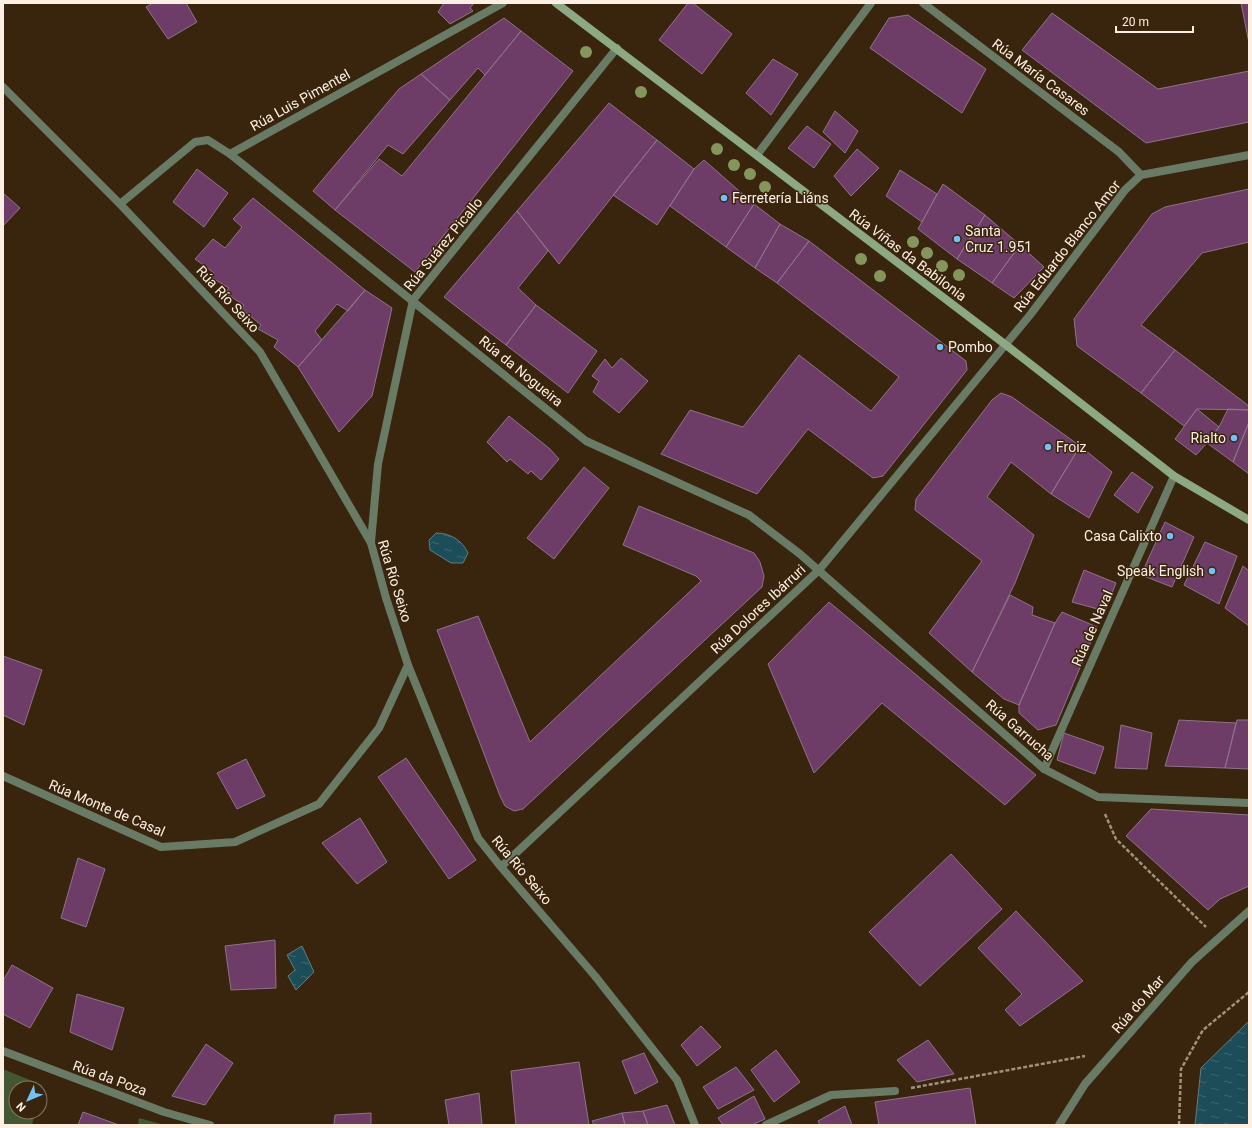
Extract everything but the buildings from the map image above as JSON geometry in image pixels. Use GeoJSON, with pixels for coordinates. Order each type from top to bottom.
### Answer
{"type":"FeatureCollection","features":[{"type":"Feature","properties":{"kind":"main road","name":"Rúa Viñas da Babilonia"},"geometry":{"type":"LineString","coordinates":[[556,3],[1006,345],[1174,476],[1249,520]]}},
{"type":"Feature","properties":{"kind":"street","name":"Rúa Luis Pimentel"},"geometry":{"type":"LineString","coordinates":[[230,154],[503,3]]}},
{"type":"Feature","properties":{"kind":"street"},"geometry":{"type":"LineString","coordinates":[[757,155],[871,3]]}},
{"type":"Feature","properties":{"kind":"street","name":"Rúa María Casares"},"geometry":{"type":"LineString","coordinates":[[923,3],[1119,152],[1141,175]]}},
{"type":"Feature","properties":{"kind":"street","name":"Rúa Suárez Picallo"},"geometry":{"type":"LineString","coordinates":[[371,543],[378,464],[413,300],[617,48]]}},
{"type":"Feature","properties":{"kind":"street","name":"Rúa Río Seixo"},"geometry":{"type":"LineString","coordinates":[[3,86],[120,204],[260,352],[371,543],[386,598],[408,665],[478,838],[501,867],[595,976],[677,1080],[695,1125]]}},
{"type":"Feature","properties":{"kind":"street"},"geometry":{"type":"LineString","coordinates":[[120,204],[196,142],[208,140],[230,154]]}},
{"type":"Feature","properties":{"kind":"street","name":"Rúa da Nogueira"},"geometry":{"type":"LineString","coordinates":[[230,154],[586,441],[749,515],[819,570]]}},
{"type":"Feature","properties":{"kind":"street"},"geometry":{"type":"LineString","coordinates":[[1141,175],[1249,155]]}},
{"type":"Feature","properties":{"kind":"street","name":"Rúa Eduardo Blanco Amor"},"geometry":{"type":"LineString","coordinates":[[1006,345],[1125,190],[1141,175]]}},
{"type":"Feature","properties":{"kind":"street","name":"Rúa Dolores Ibárruri"},"geometry":{"type":"LineString","coordinates":[[501,867],[819,570],[1006,345]]}},
{"type":"Feature","properties":{"kind":"street","name":"Rúa de Naval"},"geometry":{"type":"LineString","coordinates":[[1044,769],[1174,476]]}},
{"type":"Feature","properties":{"kind":"street","name":"Rúa Garrucha"},"geometry":{"type":"LineString","coordinates":[[819,570],[1044,769],[1098,797],[1249,803]]}},
{"type":"Feature","properties":{"kind":"street","name":"Rúa Monte de Casal"},"geometry":{"type":"LineString","coordinates":[[3,776],[160,847],[235,842],[319,804],[380,728],[408,665]]}},
{"type":"Feature","properties":{"kind":"street","name":"Rúa do Mar"},"geometry":{"type":"LineString","coordinates":[[1059,1125],[1085,1084],[1113,1050],[1192,962],[1249,911]]}},
{"type":"Feature","properties":{"kind":"street","name":"Rúa da Poza"},"geometry":{"type":"LineString","coordinates":[[3,1051],[164,1112],[210,1125]]}},
{"type":"Feature","properties":{"kind":"street"},"geometry":{"type":"LineString","coordinates":[[766,1125],[831,1095],[895,1091]]}},
{"type":"Feature","properties":{"kind":"path"},"geometry":{"type":"LineString","coordinates":[[1098,797],[1116,839],[1197,919],[1219,938]]}},
{"type":"Feature","properties":{"kind":"path"},"geometry":{"type":"LineString","coordinates":[[1179,1125],[1181,1069],[1203,1030],[1249,992]]}},
{"type":"Feature","properties":{"kind":"path"},"geometry":{"type":"LineString","coordinates":[[895,1091],[1113,1050]]}},
{"type":"Feature","properties":{"kind":"green space"},"geometry":{"type":"Polygon","coordinates":[[[3,1069],[30,1080],[8,1080],[8,1120],[33,1120],[32,1125],[3,1125],[3,1069]]]}},
{"type":"Feature","properties":{"kind":"green space"},"geometry":{"type":"Polygon","coordinates":[[[139,1118],[165,1125],[138,1125],[139,1118]]]}},
{"type":"Feature","properties":{"kind":"water"},"geometry":{"type":"Polygon","coordinates":[[[436,533],[451,536],[462,544],[468,553],[463,563],[451,563],[430,550],[429,540],[436,533]]]}},
{"type":"Feature","properties":{"kind":"water"},"geometry":{"type":"Polygon","coordinates":[[[302,946],[314,972],[296,990],[288,976],[295,970],[287,955],[302,946]]]}},
{"type":"Feature","properties":{"kind":"water"},"geometry":{"type":"Polygon","coordinates":[[[1249,1021],[1249,1125],[1195,1125],[1201,1068],[1249,1021]]]}},
{"type":"Feature","properties":{"kind":"place","name":"Ferretería Liáns"},"geometry":{"type":"Point","coordinates":[724,198]}},
{"type":"Feature","properties":{"kind":"place","name":"Santa Cruz 1.951"},"geometry":{"type":"Point","coordinates":[957,239]}},
{"type":"Feature","properties":{"kind":"place","name":"Pombo"},"geometry":{"type":"Point","coordinates":[940,347]}},
{"type":"Feature","properties":{"kind":"place","name":"Rialto"},"geometry":{"type":"Point","coordinates":[1234,438]}},
{"type":"Feature","properties":{"kind":"place","name":"Froiz"},"geometry":{"type":"Point","coordinates":[1048,447]}},
{"type":"Feature","properties":{"kind":"place","name":"Casa Calixto"},"geometry":{"type":"Point","coordinates":[1170,536]}},
{"type":"Feature","properties":{"kind":"place","name":"Speak English"},"geometry":{"type":"Point","coordinates":[1212,571]}}]}
